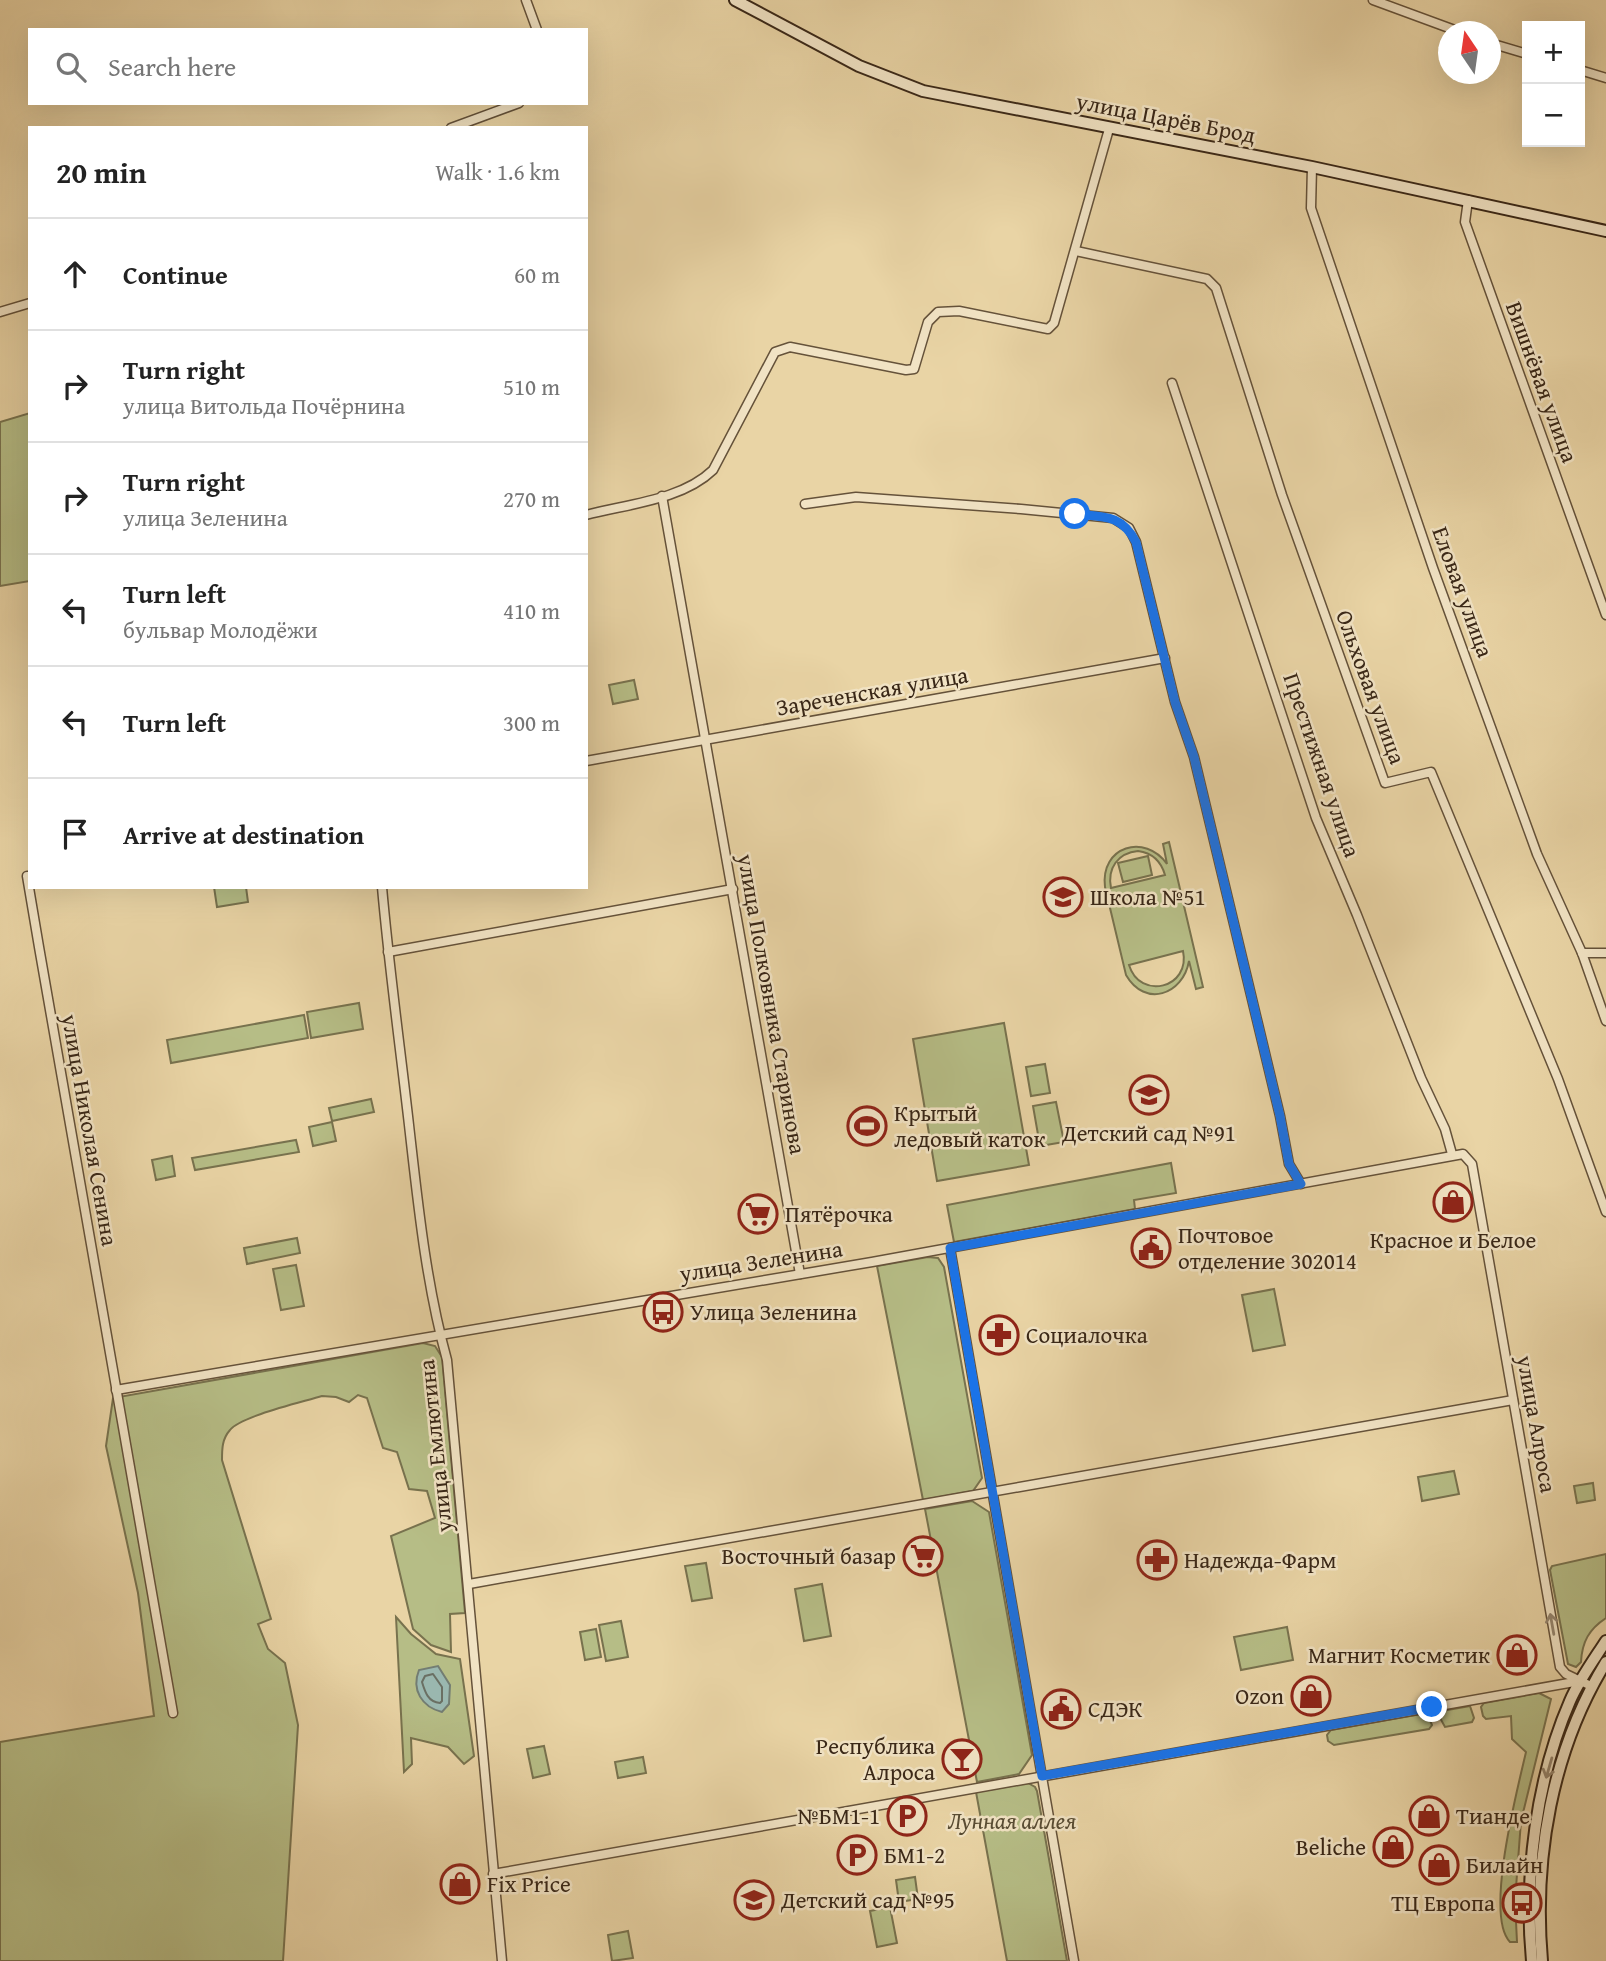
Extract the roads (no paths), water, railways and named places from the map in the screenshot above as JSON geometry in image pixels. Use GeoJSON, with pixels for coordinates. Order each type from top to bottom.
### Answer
{"type":"FeatureCollection","features":[{"type":"Feature","properties":{"kind":"street"},"geometry":{"type":"LineString","coordinates":[[526,0],[536,28]]}},
{"type":"Feature","properties":{"kind":"street","name":"улица Царёв Брод"},"geometry":{"type":"LineString","coordinates":[[735,0],[859,66],[906,86],[947,97],[1312,167],[1606,231]]}},
{"type":"Feature","properties":{"kind":"street"},"geometry":{"type":"LineString","coordinates":[[1373,0],[1438,24]]}},
{"type":"Feature","properties":{"kind":"street"},"geometry":{"type":"LineString","coordinates":[[1501,46],[1522,53]]}},
{"type":"Feature","properties":{"kind":"street"},"geometry":{"type":"LineString","coordinates":[[1585,72],[1606,78]]}},
{"type":"Feature","properties":{"kind":"street"},"geometry":{"type":"LineString","coordinates":[[456,126],[514,105]]}},
{"type":"Feature","properties":{"kind":"street"},"geometry":{"type":"LineString","coordinates":[[588,514],[684,490],[700,482],[713,470],[775,352],[790,347],[906,370],[914,369],[928,322],[938,312],[959,311],[1048,329],[1054,323],[1076,251],[1109,129]]}},
{"type":"Feature","properties":{"kind":"street","name":"Еловая улица"},"geometry":{"type":"LineString","coordinates":[[1312,167],[1311,208],[1433,568],[1537,854],[1582,953],[1606,1021]]}},
{"type":"Feature","properties":{"kind":"street","name":"Вишнёвая улица"},"geometry":{"type":"LineString","coordinates":[[1468,200],[1465,222],[1606,615]]}},
{"type":"Feature","properties":{"kind":"street","name":"Ольховая улица"},"geometry":{"type":"LineString","coordinates":[[1076,251],[1206,279],[1216,288],[1282,495],[1385,783],[1431,772],[1558,1079],[1606,1212]]}},
{"type":"Feature","properties":{"kind":"street"},"geometry":{"type":"LineString","coordinates":[[0,312],[28,304]]}},
{"type":"Feature","properties":{"kind":"street","name":"Престижная улица"},"geometry":{"type":"LineString","coordinates":[[1171,383],[1316,818],[1421,1078],[1445,1129],[1451,1154]]}},
{"type":"Feature","properties":{"kind":"street","name":"улица Полковника Старинова"},"geometry":{"type":"LineString","coordinates":[[662,496],[800,1274]]}},
{"type":"Feature","properties":{"kind":"street"},"geometry":{"type":"LineString","coordinates":[[805,504],[856,497],[1021,509],[1114,518],[1129,528],[1136,542],[1175,702],[1194,757],[1280,1116],[1289,1164],[1301,1184]]}},
{"type":"Feature","properties":{"kind":"street","name":"Зареченская улица"},"geometry":{"type":"LineString","coordinates":[[588,761],[1165,658]]}},
{"type":"Feature","properties":{"kind":"street","name":"улица Николая Сенина"},"geometry":{"type":"LineString","coordinates":[[31,889],[173,1713]]}},
{"type":"Feature","properties":{"kind":"street","name":"улица Емлютина"},"geometry":{"type":"LineString","coordinates":[[383,889],[388,952],[421,1216],[435,1317],[447,1360],[502,1961]]}},
{"type":"Feature","properties":{"kind":"street"},"geometry":{"type":"LineString","coordinates":[[388,952],[733,889]]}},
{"type":"Feature","properties":{"kind":"street"},"geometry":{"type":"LineString","coordinates":[[1582,953],[1606,953]]}},
{"type":"Feature","properties":{"kind":"street","name":"улица Алроса"},"geometry":{"type":"LineString","coordinates":[[1451,1154],[1463,1154],[1472,1164],[1560,1667],[1566,1674],[1580,1681]]}},
{"type":"Feature","properties":{"kind":"street","name":"улица Зеленина"},"geometry":{"type":"LineString","coordinates":[[116,1390],[950,1248],[1451,1154]]}},
{"type":"Feature","properties":{"kind":"street"},"geometry":{"type":"LineString","coordinates":[[950,1248],[1074,1961]]}},
{"type":"Feature","properties":{"kind":"street"},"geometry":{"type":"LineString","coordinates":[[468,1584],[1513,1400]]}},
{"type":"Feature","properties":{"kind":"street"},"geometry":{"type":"LineString","coordinates":[[1532,1961],[1531,1865],[1539,1804],[1562,1723],[1580,1681],[1606,1641]]}},
{"type":"Feature","properties":{"kind":"street"},"geometry":{"type":"LineString","coordinates":[[1542,1961],[1541,1883],[1550,1807],[1573,1727],[1591,1686],[1606,1662]]}},
{"type":"Feature","properties":{"kind":"street"},"geometry":{"type":"LineString","coordinates":[[493,1874],[1580,1681],[1591,1686]]}},
{"type":"Feature","properties":{"kind":"water"},"geometry":{"type":"Polygon","coordinates":[[[438,1666],[450,1685],[449,1704],[442,1712],[424,1702],[416,1684],[419,1670],[438,1666]]]}},
{"type":"Feature","properties":{"kind":"place","name":"Школа №51"},"geometry":{"type":"Point","coordinates":[1063,897]}},
{"type":"Feature","properties":{"kind":"place","name":"Детский сад №91"},"geometry":{"type":"Point","coordinates":[1149,1095]}},
{"type":"Feature","properties":{"kind":"place","name":"Крытый ледовый каток"},"geometry":{"type":"Point","coordinates":[867,1126]}},
{"type":"Feature","properties":{"kind":"place","name":"Красное и Белое"},"geometry":{"type":"Point","coordinates":[1453,1202]}},
{"type":"Feature","properties":{"kind":"place","name":"Пятёрочка"},"geometry":{"type":"Point","coordinates":[758,1214]}},
{"type":"Feature","properties":{"kind":"place","name":"Почтовое отделение 302014"},"geometry":{"type":"Point","coordinates":[1151,1248]}},
{"type":"Feature","properties":{"kind":"place","name":"Улица Зеленина"},"geometry":{"type":"Point","coordinates":[663,1312]}},
{"type":"Feature","properties":{"kind":"place","name":"Социалочка"},"geometry":{"type":"Point","coordinates":[999,1335]}},
{"type":"Feature","properties":{"kind":"place","name":"Восточный базар"},"geometry":{"type":"Point","coordinates":[923,1556]}},
{"type":"Feature","properties":{"kind":"place","name":"Надежда-Фарм"},"geometry":{"type":"Point","coordinates":[1157,1560]}},
{"type":"Feature","properties":{"kind":"place","name":"Магнит Косметик"},"geometry":{"type":"Point","coordinates":[1517,1655]}},
{"type":"Feature","properties":{"kind":"place","name":"Ozon"},"geometry":{"type":"Point","coordinates":[1311,1696]}},
{"type":"Feature","properties":{"kind":"place","name":"СДЭК"},"geometry":{"type":"Point","coordinates":[1061,1709]}},
{"type":"Feature","properties":{"kind":"place","name":"Республика Алроса"},"geometry":{"type":"Point","coordinates":[962,1759]}},
{"type":"Feature","properties":{"kind":"place","name":"№БМ1-1"},"geometry":{"type":"Point","coordinates":[907,1816]}},
{"type":"Feature","properties":{"kind":"place","name":"Тианде"},"geometry":{"type":"Point","coordinates":[1429,1816]}},
{"type":"Feature","properties":{"kind":"place","name":"Beliche"},"geometry":{"type":"Point","coordinates":[1393,1847]}},
{"type":"Feature","properties":{"kind":"place","name":"БМ1-2"},"geometry":{"type":"Point","coordinates":[857,1855]}},
{"type":"Feature","properties":{"kind":"place","name":"Билайн"},"geometry":{"type":"Point","coordinates":[1439,1865]}},
{"type":"Feature","properties":{"kind":"place","name":"Fix Price"},"geometry":{"type":"Point","coordinates":[460,1884]}},
{"type":"Feature","properties":{"kind":"place","name":"Детский сад №95"},"geometry":{"type":"Point","coordinates":[754,1900]}},
{"type":"Feature","properties":{"kind":"place","name":"ТЦ Европа"},"geometry":{"type":"Point","coordinates":[1522,1903]}},
{"type":"Feature","properties":{"kind":"park label","name":"Лунная аллея"},"geometry":{"type":"Point","coordinates":[1012,1821]}}]}
